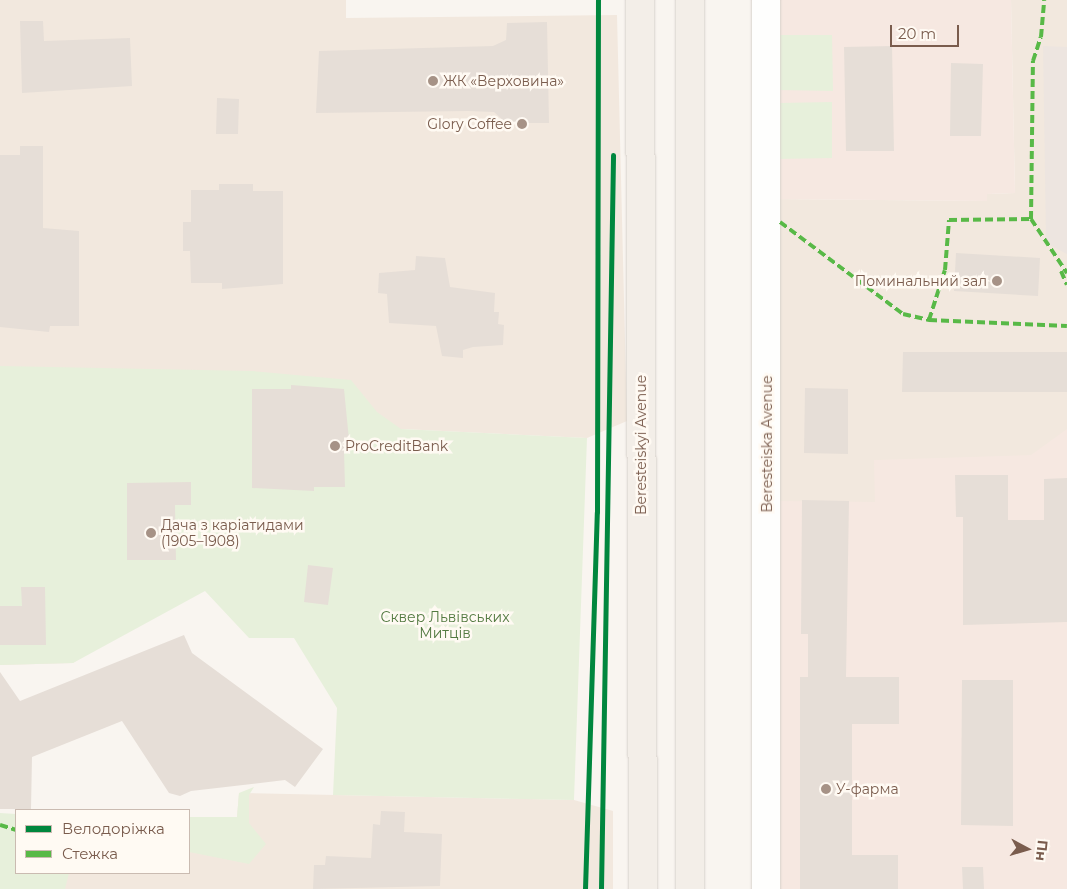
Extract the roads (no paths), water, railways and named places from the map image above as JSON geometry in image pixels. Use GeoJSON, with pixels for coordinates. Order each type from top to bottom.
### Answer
{"type":"FeatureCollection","features":[{"type":"Feature","properties":{"kind":"main road","name":"Beresteiskyi Avenue"},"geometry":{"type":"LineString","coordinates":[[640,0],[643,889]]}},
{"type":"Feature","properties":{"kind":"main road"},"geometry":{"type":"LineString","coordinates":[[690,0],[690,889]]}},
{"type":"Feature","properties":{"kind":"street","name":"Beresteiska Avenue"},"geometry":{"type":"LineString","coordinates":[[766,0],[766,889]]}},
{"type":"Feature","properties":{"kind":"place","name":"ЖК «Верховина»"},"geometry":{"type":"Point","coordinates":[433,81]}},
{"type":"Feature","properties":{"kind":"place","name":"Glory Coffee"},"geometry":{"type":"Point","coordinates":[522,124]}},
{"type":"Feature","properties":{"kind":"place","name":"Поминальний зал"},"geometry":{"type":"Point","coordinates":[997,281]}},
{"type":"Feature","properties":{"kind":"place","name":"ProCreditBank"},"geometry":{"type":"Point","coordinates":[335,446]}},
{"type":"Feature","properties":{"kind":"place","name":"Дача з каріатидами (1905–1908)"},"geometry":{"type":"Point","coordinates":[151,533]}},
{"type":"Feature","properties":{"kind":"place","name":"У-фарма"},"geometry":{"type":"Point","coordinates":[826,789]}},
{"type":"Feature","properties":{"kind":"park label","name":"Сквер Львівських Митців"},"geometry":{"type":"Point","coordinates":[445,626]}}]}
